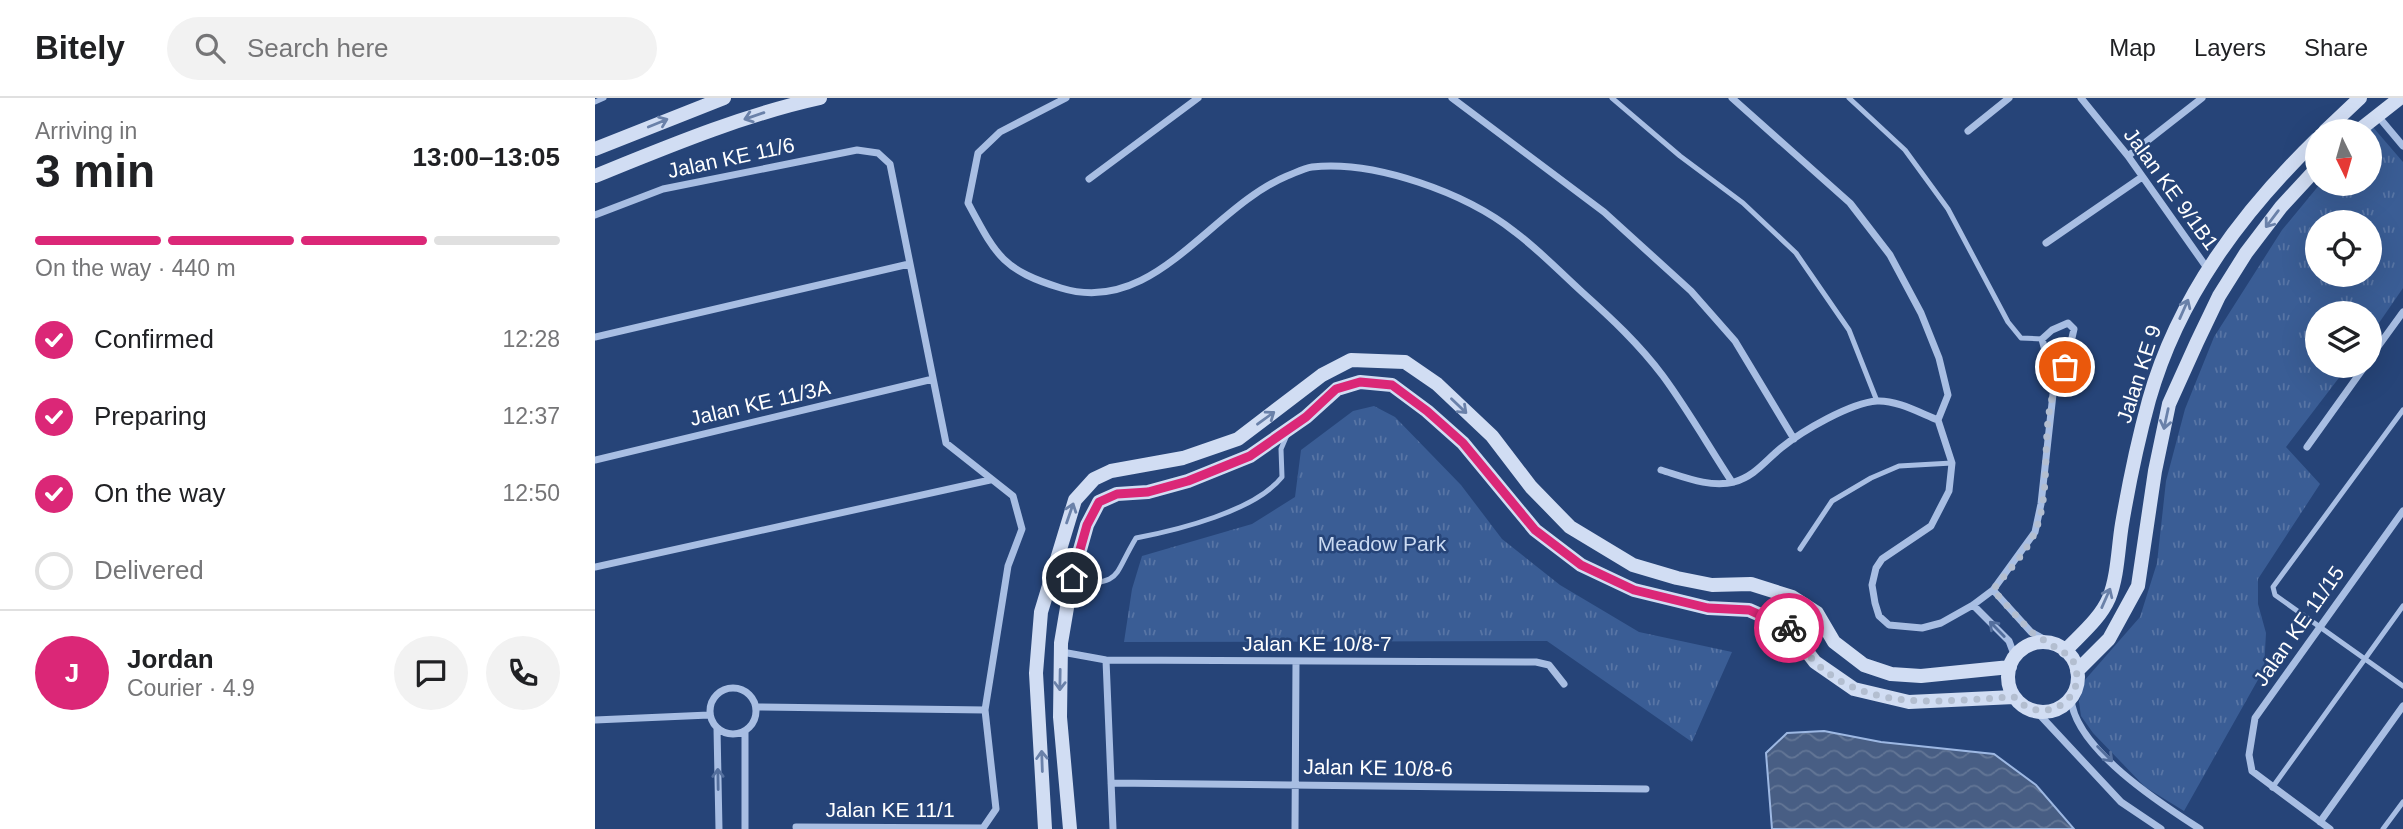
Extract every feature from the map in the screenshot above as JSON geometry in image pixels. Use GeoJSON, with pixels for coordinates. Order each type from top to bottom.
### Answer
{"type":"FeatureCollection","features":[{"type":"Feature","properties":{"kind":"street"},"geometry":{"type":"LineString","coordinates":[[595,149],[724,98]]}},
{"type":"Feature","properties":{"kind":"street"},"geometry":{"type":"LineString","coordinates":[[595,176],[683,141],[785,106],[820,98]]}},
{"type":"Feature","properties":{"kind":"street"},"geometry":{"type":"LineString","coordinates":[[1066,98],[1000,132],[978,153],[968,203],[1007,265],[1043,282],[1084,295],[1123,290],[1159,273],[1264,186],[1309,167],[1348,166],[1396,175],[1447,193],[1514,231],[1580,290],[1627,333],[1663,376],[1733,482]]}},
{"type":"Feature","properties":{"kind":"street"},"geometry":{"type":"LineString","coordinates":[[1089,179],[1198,98]]}},
{"type":"Feature","properties":{"kind":"street"},"geometry":{"type":"LineString","coordinates":[[1452,98],[1604,212],[1691,291],[1735,341],[1794,439]]}},
{"type":"Feature","properties":{"kind":"street"},"geometry":{"type":"LineString","coordinates":[[1731,98],[1850,203],[1890,255],[1921,313],[1939,358],[1948,395],[1938,420],[1952,463],[1949,491],[1931,526],[1882,559],[1876,568],[1872,585],[1875,603],[1879,616],[1889,625],[1922,628],[1941,623],[1973,605],[1993,590],[2035,532],[2041,504],[2054,385],[2042,339],[2052,330],[2068,323],[2074,329],[2065,367],[2054,385]]}},
{"type":"Feature","properties":{"kind":"street"},"geometry":{"type":"LineString","coordinates":[[1968,131],[2008,98]]}},
{"type":"Feature","properties":{"kind":"street","name":"Jalan KE 9/1B1"},"geometry":{"type":"LineString","coordinates":[[2081,98],[2128,156],[2207,268]]}},
{"type":"Feature","properties":{"kind":"street"},"geometry":{"type":"LineString","coordinates":[[2128,156],[2202,98]]}},
{"type":"Feature","properties":{"kind":"street"},"geometry":{"type":"LineString","coordinates":[[2338,119],[2360,98]]}},
{"type":"Feature","properties":{"kind":"street"},"geometry":{"type":"LineString","coordinates":[[2371,119],[2400,98]]}},
{"type":"Feature","properties":{"kind":"street"},"geometry":{"type":"LineString","coordinates":[[2376,114],[2403,146]]}},
{"type":"Feature","properties":{"kind":"street","name":"Jalan KE 11/6"},"geometry":{"type":"LineString","coordinates":[[595,215],[663,189],[857,150],[878,153],[890,164],[909,264]]}},
{"type":"Feature","properties":{"kind":"street","name":"Jalan KE 9"},"geometry":{"type":"LineString","coordinates":[[2059,648],[2088,628],[2109,599],[2131,474],[2149,398],[2190,296],[2207,268],[2270,187],[2305,151]]}},
{"type":"Feature","properties":{"kind":"street"},"geometry":{"type":"LineString","coordinates":[[2046,243],[2142,177]]}},
{"type":"Feature","properties":{"kind":"street","name":"Jalan KE 9"},"geometry":{"type":"LineString","coordinates":[[2077,671],[2109,639],[2138,586],[2155,471],[2169,404],[2197,342],[2219,296],[2246,253],[2305,181]]}},
{"type":"Feature","properties":{"kind":"street"},"geometry":{"type":"LineString","coordinates":[[595,337],[909,264],[946,443],[1013,496],[1022,529],[1009,566],[985,710],[996,809],[983,828]]}},
{"type":"Feature","properties":{"kind":"street"},"geometry":{"type":"LineString","coordinates":[[2382,341],[2403,312]]}},
{"type":"Feature","properties":{"kind":"street"},"geometry":{"type":"LineString","coordinates":[[1045,829],[1036,673],[1041,612],[1075,500],[1094,480],[1111,471],[1183,458],[1238,439],[1322,375],[1351,360],[1405,362],[1437,384],[1492,436],[1531,488],[1570,527],[1633,565],[1712,585],[1751,584],[1792,597],[1818,612],[1834,642],[1864,665],[1891,674],[1921,676],[2012,662],[2032,644],[2059,648]]}},
{"type":"Feature","properties":{"kind":"street"},"geometry":{"type":"LineString","coordinates":[[2307,447],[2356,378]]}},
{"type":"Feature","properties":{"kind":"street","name":"Jalan KE 11/3A"},"geometry":{"type":"LineString","coordinates":[[595,460],[933,379]]}},
{"type":"Feature","properties":{"kind":"street"},"geometry":{"type":"LineString","coordinates":[[1070,829],[1060,717],[1061,652],[1071,586],[1087,525],[1099,502],[1117,494],[1148,492],[1188,481],[1250,456],[1290,429],[1336,389],[1360,382],[1392,385],[1463,443],[1535,530],[1581,565],[1634,590],[1708,608],[1749,610],[1788,627],[1815,662],[1854,690],[1909,702],[2014,697]]}},
{"type":"Feature","properties":{"kind":"street"},"geometry":{"type":"LineString","coordinates":[[1661,470],[1699,482],[1733,482],[1755,473],[1794,439],[1837,415],[1877,401],[1898,405],[1938,420]]}},
{"type":"Feature","properties":{"kind":"street"},"geometry":{"type":"LineString","coordinates":[[595,567],[990,480]]}},
{"type":"Feature","properties":{"kind":"street","name":"Jalan KE 11/15"},"geometry":{"type":"LineString","coordinates":[[2272,788],[2252,771],[2249,755],[2255,718],[2403,511]]}},
{"type":"Feature","properties":{"kind":"street"},"geometry":{"type":"LineString","coordinates":[[1993,590],[2031,632],[2059,648],[2077,671],[2077,681],[2071,698],[2072,712],[2091,741],[2145,794],[2200,829]]}},
{"type":"Feature","properties":{"kind":"street"},"geometry":{"type":"LineString","coordinates":[[1973,605],[2009,641],[2012,662],[2009,688],[2014,697],[2020,704],[2038,712],[2121,802],[2161,829]]}},
{"type":"Feature","properties":{"kind":"street","name":"Jalan KE 10/8-7"},"geometry":{"type":"LineString","coordinates":[[1061,652],[1106,660],[1535,662],[1549,665],[1564,684]]}},
{"type":"Feature","properties":{"kind":"street"},"geometry":{"type":"LineString","coordinates":[[1106,660],[1113,829]]}},
{"type":"Feature","properties":{"kind":"street"},"geometry":{"type":"LineString","coordinates":[[1296,661],[1296,829]]}},
{"type":"Feature","properties":{"kind":"street"},"geometry":{"type":"LineString","coordinates":[[716,728],[730,735],[745,732],[755,721],[757,707],[750,694],[737,687],[722,690],[711,701],[709,715],[716,728],[719,829]]}},
{"type":"Feature","properties":{"kind":"street"},"geometry":{"type":"LineString","coordinates":[[2038,712],[2056,709],[2071,698]]}},
{"type":"Feature","properties":{"kind":"street"},"geometry":{"type":"LineString","coordinates":[[2320,822],[2403,706]]}},
{"type":"Feature","properties":{"kind":"street"},"geometry":{"type":"LineString","coordinates":[[757,707],[985,710]]}},
{"type":"Feature","properties":{"kind":"street"},"geometry":{"type":"LineString","coordinates":[[595,720],[709,715]]}},
{"type":"Feature","properties":{"kind":"street"},"geometry":{"type":"LineString","coordinates":[[745,732],[745,829]]}},
{"type":"Feature","properties":{"kind":"street","name":"Jalan KE 10/8-6"},"geometry":{"type":"LineString","coordinates":[[1111,783],[1646,789]]}},
{"type":"Feature","properties":{"kind":"street"},"geometry":{"type":"LineString","coordinates":[[2272,788],[2330,829]]}},
{"type":"Feature","properties":{"kind":"street","name":"Jalan KE 11/1"},"geometry":{"type":"LineString","coordinates":[[796,827],[983,828]]}},
{"type":"Feature","properties":{"kind":"lane"},"geometry":{"type":"LineString","coordinates":[[595,102],[604,98]]}},
{"type":"Feature","properties":{"kind":"lane"},"geometry":{"type":"LineString","coordinates":[[1612,98],[1681,156],[1743,203],[1796,253],[1849,330],[1877,401]]}},
{"type":"Feature","properties":{"kind":"lane"},"geometry":{"type":"LineString","coordinates":[[1849,98],[1905,150],[1948,209],[2008,322],[2021,338],[2042,339]]}},
{"type":"Feature","properties":{"kind":"lane"},"geometry":{"type":"LineString","coordinates":[[2403,410],[2273,587],[2275,595],[2403,686]]}},
{"type":"Feature","properties":{"kind":"lane"},"geometry":{"type":"LineString","coordinates":[[1071,586],[1108,583],[1118,573],[1136,538],[1216,516],[1271,491],[1282,477],[1281,449],[1290,429]]}},
{"type":"Feature","properties":{"kind":"lane"},"geometry":{"type":"LineString","coordinates":[[1800,549],[1832,501],[1871,478],[1899,466],[1952,463]]}},
{"type":"Feature","properties":{"kind":"lane"},"geometry":{"type":"LineString","coordinates":[[2272,788],[2403,606]]}},
{"type":"Feature","properties":{"kind":"lane"},"geometry":{"type":"LineString","coordinates":[[2383,829],[2403,802]]}},
{"type":"Feature","properties":{"kind":"green space"},"geometry":{"type":"Polygon","coordinates":[[[2382,138],[2403,162],[2403,288],[2382,319],[2382,301],[2305,301],[2305,378],[2339,378],[2286,447],[2320,484],[2258,579],[2258,604],[2266,633],[2264,669],[2184,811],[2145,787],[2093,733],[2081,716],[2079,702],[2084,681],[2140,617],[2157,563],[2166,481],[2185,409],[2214,337],[2282,230],[2310,196],[2382,196],[2382,138]]]}},
{"type":"Feature","properties":{"kind":"green space","name":"Meadow Park"},"geometry":{"type":"Polygon","coordinates":[[[1374,406],[1395,417],[1461,485],[1502,539],[1560,585],[1639,632],[1732,652],[1692,742],[1547,641],[1124,642],[1132,589],[1142,556],[1252,524],[1295,497],[1301,450],[1353,411],[1374,406]]]}},
{"type":"Feature","properties":{"kind":"water"},"geometry":{"type":"Polygon","coordinates":[[[1824,731],[1881,742],[1994,754],[2036,785],[2074,829],[1772,829],[1766,753],[1787,733],[1824,731]]]}},
{"type":"Feature","properties":{"kind":"way so far"},"geometry":{"type":"LineString","coordinates":[[1789,628],[1815,662],[1854,690],[1909,702],[2014,697],[2028,709],[2038,712],[2047,712],[2064,705],[2071,698],[2077,681],[2077,671],[2071,657],[2060,647],[2031,632],[1993,590],[2035,532],[2041,504],[2054,385],[2065,367]]}},
{"type":"Feature","properties":{"kind":"route"},"geometry":{"type":"LineString","coordinates":[[1072,578],[1087,525],[1099,502],[1117,494],[1148,492],[1188,481],[1250,456],[1306,417],[1336,389],[1360,382],[1392,385],[1427,411],[1463,443],[1495,485],[1535,530],[1581,565],[1634,590],[1708,608],[1749,610],[1789,628]]}}]}
